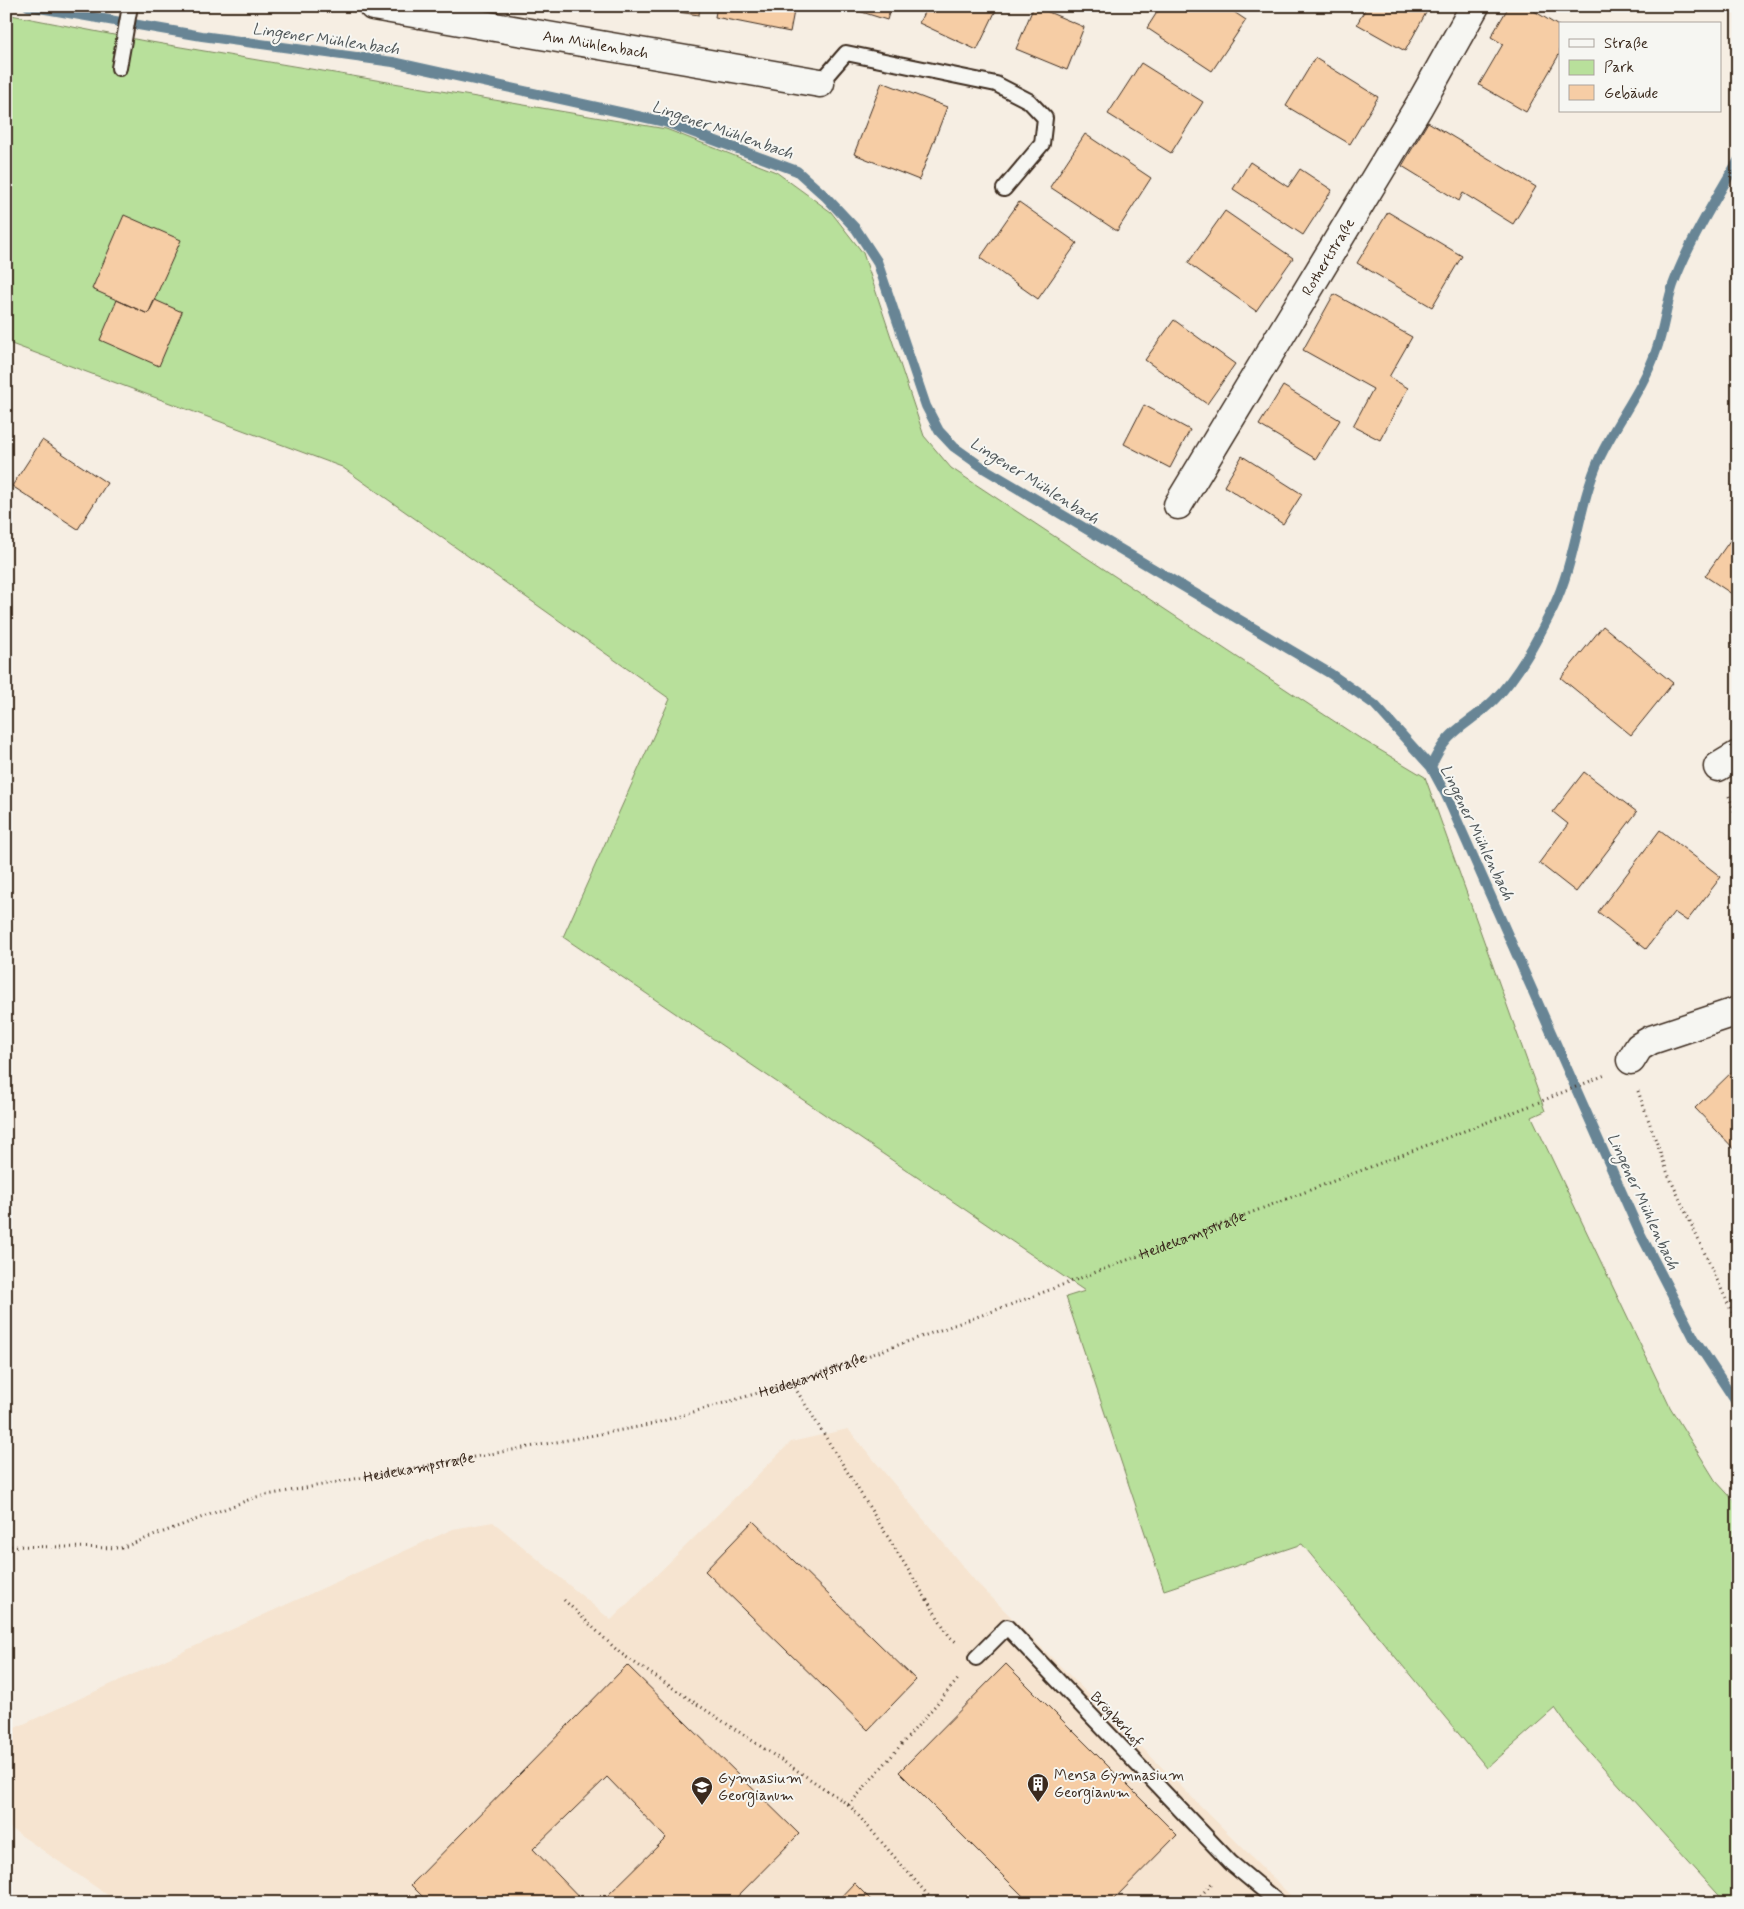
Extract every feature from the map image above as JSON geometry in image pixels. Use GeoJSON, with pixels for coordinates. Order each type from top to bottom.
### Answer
{"type":"FeatureCollection","features":[{"type":"Feature","properties":{"kind":"street","name":"Am Mühlenbach"},"geometry":{"type":"LineString","coordinates":[[372,6],[820,83]]}},
{"type":"Feature","properties":{"kind":"street","name":"Rothertstraße"},"geometry":{"type":"LineString","coordinates":[[1178,505],[1419,106],[1475,6]]}},
{"type":"Feature","properties":{"kind":"street"},"geometry":{"type":"LineString","coordinates":[[1631,1060],[1639,1047],[1650,1040],[1738,1012]]}},
{"type":"Feature","properties":{"kind":"lane"},"geometry":{"type":"LineString","coordinates":[[119,68],[130,6]]}},
{"type":"Feature","properties":{"kind":"lane"},"geometry":{"type":"LineString","coordinates":[[820,83],[846,53],[996,84],[1029,101],[1045,118],[1042,144],[1004,189]]}},
{"type":"Feature","properties":{"kind":"lane","name":"Brögberhof"},"geometry":{"type":"LineString","coordinates":[[976,1658],[1008,1627],[1231,1863],[1279,1903]]}},
{"type":"Feature","properties":{"kind":"path"},"geometry":{"type":"LineString","coordinates":[[1631,1060],[1641,1102],[1668,1174],[1738,1326]]}},
{"type":"Feature","properties":{"kind":"path","name":"Heidekampstraße"},"geometry":{"type":"LineString","coordinates":[[6,1546],[121,1548],[256,1496],[649,1425],[792,1383],[1010,1304],[1589,1082]]}},
{"type":"Feature","properties":{"kind":"path"},"geometry":{"type":"LineString","coordinates":[[792,1383],[950,1637],[976,1658],[849,1805]]}},
{"type":"Feature","properties":{"kind":"path"},"geometry":{"type":"LineString","coordinates":[[564,1600],[620,1653],[849,1805],[935,1903]]}},
{"type":"Feature","properties":{"kind":"shaded area"},"geometry":{"type":"Polygon","coordinates":[[[848,1429],[976,1582],[1298,1903],[119,1903],[6,1825],[6,1732],[453,1529],[493,1522],[611,1620],[791,1442],[848,1429]]]}},
{"type":"Feature","properties":{"kind":"green space"},"geometry":{"type":"Polygon","coordinates":[[[6,14],[145,41],[666,129],[776,172],[831,212],[863,253],[924,436],[951,468],[1358,737],[1425,777],[1545,1111],[1532,1117],[1670,1407],[1715,1480],[1738,1505],[1738,1903],[1726,1903],[1574,1735],[1555,1708],[1487,1768],[1302,1544],[1164,1590],[1066,1297],[1085,1291],[563,937],[670,699],[342,467],[6,342],[6,14]]]}},
{"type":"Feature","properties":{"kind":"building"},"geometry":{"type":"Polygon","coordinates":[[[634,6],[700,6],[699,15],[634,6]]]}},
{"type":"Feature","properties":{"kind":"building"},"geometry":{"type":"Polygon","coordinates":[[[717,6],[795,6],[790,32],[715,17],[717,6]]]}},
{"type":"Feature","properties":{"kind":"building"},"geometry":{"type":"Polygon","coordinates":[[[843,6],[891,6],[887,20],[843,6]]]}},
{"type":"Feature","properties":{"kind":"building"},"geometry":{"type":"Polygon","coordinates":[[[927,6],[998,6],[977,50],[919,23],[927,6]]]}},
{"type":"Feature","properties":{"kind":"building"},"geometry":{"type":"Polygon","coordinates":[[[1034,6],[1084,27],[1067,70],[1016,49],[1034,6]]]}},
{"type":"Feature","properties":{"kind":"building"},"geometry":{"type":"Polygon","coordinates":[[[1161,6],[1225,6],[1246,20],[1212,71],[1147,28],[1161,6]]]}},
{"type":"Feature","properties":{"kind":"building"},"geometry":{"type":"Polygon","coordinates":[[[1367,6],[1419,6],[1427,11],[1405,51],[1357,24],[1367,6]]]}},
{"type":"Feature","properties":{"kind":"building"},"geometry":{"type":"Polygon","coordinates":[[[1509,6],[1526,6],[1559,26],[1559,55],[1526,112],[1479,85],[1503,44],[1491,37],[1509,6]]]}},
{"type":"Feature","properties":{"kind":"building"},"geometry":{"type":"Polygon","coordinates":[[[1315,58],[1378,97],[1350,144],[1286,106],[1315,58]]]}},
{"type":"Feature","properties":{"kind":"building"},"geometry":{"type":"Polygon","coordinates":[[[1141,63],[1203,102],[1171,153],[1108,114],[1141,63]]]}},
{"type":"Feature","properties":{"kind":"building"},"geometry":{"type":"Polygon","coordinates":[[[882,82],[947,107],[919,180],[854,154],[882,82]]]}},
{"type":"Feature","properties":{"kind":"building"},"geometry":{"type":"Polygon","coordinates":[[[1428,122],[1536,187],[1513,224],[1463,193],[1459,201],[1402,166],[1428,122]]]}},
{"type":"Feature","properties":{"kind":"building"},"geometry":{"type":"Polygon","coordinates":[[[1085,134],[1151,178],[1117,231],[1050,187],[1085,134]]]}},
{"type":"Feature","properties":{"kind":"building"},"geometry":{"type":"Polygon","coordinates":[[[1250,162],[1288,187],[1300,169],[1332,190],[1303,235],[1233,189],[1250,162]]]}},
{"type":"Feature","properties":{"kind":"building"},"geometry":{"type":"Polygon","coordinates":[[[1019,202],[1077,243],[1038,299],[980,258],[1019,202]]]}},
{"type":"Feature","properties":{"kind":"building"},"geometry":{"type":"Polygon","coordinates":[[[1225,211],[1293,258],[1256,311],[1188,263],[1225,211]]]}},
{"type":"Feature","properties":{"kind":"building"},"geometry":{"type":"Polygon","coordinates":[[[1388,212],[1462,256],[1432,307],[1357,263],[1388,212]]]}},
{"type":"Feature","properties":{"kind":"building"},"geometry":{"type":"Polygon","coordinates":[[[124,215],[181,240],[148,314],[92,289],[124,215]]]}},
{"type":"Feature","properties":{"kind":"building"},"geometry":{"type":"Polygon","coordinates":[[[1334,294],[1412,337],[1389,377],[1408,388],[1380,440],[1353,426],[1373,389],[1303,350],[1334,294]]]}},
{"type":"Feature","properties":{"kind":"building"},"geometry":{"type":"Polygon","coordinates":[[[117,300],[148,314],[155,300],[182,312],[159,366],[100,340],[117,300]]]}},
{"type":"Feature","properties":{"kind":"building"},"geometry":{"type":"Polygon","coordinates":[[[1174,320],[1235,364],[1207,404],[1145,360],[1174,320]]]}},
{"type":"Feature","properties":{"kind":"building"},"geometry":{"type":"Polygon","coordinates":[[[1283,386],[1340,420],[1316,459],[1259,425],[1283,386]]]}},
{"type":"Feature","properties":{"kind":"building"},"geometry":{"type":"Polygon","coordinates":[[[1144,405],[1190,430],[1170,468],[1124,444],[1144,405]]]}},
{"type":"Feature","properties":{"kind":"building"},"geometry":{"type":"Polygon","coordinates":[[[42,440],[107,483],[78,529],[12,486],[42,440]]]}},
{"type":"Feature","properties":{"kind":"building"},"geometry":{"type":"Polygon","coordinates":[[[1242,456],[1302,494],[1283,524],[1224,486],[1242,456]]]}},
{"type":"Feature","properties":{"kind":"building"},"geometry":{"type":"Polygon","coordinates":[[[1738,529],[1738,598],[1705,576],[1738,529]]]}},
{"type":"Feature","properties":{"kind":"building"},"geometry":{"type":"Polygon","coordinates":[[[1603,626],[1673,683],[1631,735],[1561,678],[1603,626]]]}},
{"type":"Feature","properties":{"kind":"building"},"geometry":{"type":"Polygon","coordinates":[[[1584,772],[1637,812],[1576,892],[1539,863],[1568,824],[1553,812],[1584,772]]]}},
{"type":"Feature","properties":{"kind":"building"},"geometry":{"type":"Polygon","coordinates":[[[1660,830],[1721,877],[1687,921],[1674,912],[1646,949],[1598,912],[1660,830]]]}},
{"type":"Feature","properties":{"kind":"building"},"geometry":{"type":"Polygon","coordinates":[[[1738,1066],[1738,1153],[1695,1108],[1738,1066]]]}},
{"type":"Feature","properties":{"kind":"building"},"geometry":{"type":"Polygon","coordinates":[[[753,1521],[916,1680],[868,1730],[705,1571],[753,1521]]]}},
{"type":"Feature","properties":{"kind":"building","name":"Mensa Gymnasium Georgianum"},"geometry":{"type":"Polygon","coordinates":[[[1006,1664],[1177,1835],[1110,1903],[1030,1903],[899,1772],[1006,1664]]]}},
{"type":"Feature","properties":{"kind":"building","name":"Gymnasium Georgianum"},"geometry":{"type":"Polygon","coordinates":[[[627,1665],[799,1834],[731,1903],[600,1903],[666,1838],[607,1777],[533,1849],[585,1903],[429,1903],[411,1885],[627,1665]]]}},
{"type":"Feature","properties":{"kind":"building"},"geometry":{"type":"Polygon","coordinates":[[[854,1883],[874,1903],[835,1903],[854,1883]]]}},
{"type":"Feature","properties":{"kind":"waterway","name":"Lingener Mühlenbach"},"geometry":{"type":"LineString","coordinates":[[28,6],[202,36],[393,62],[665,122],[797,171],[826,197],[856,229],[877,261],[926,406],[939,431],[954,447],[985,469],[1331,674],[1375,705],[1431,767],[1446,795],[1638,1229],[1694,1338],[1738,1405]]}},
{"type":"Feature","properties":{"kind":"waterway"},"geometry":{"type":"LineString","coordinates":[[1431,767],[1437,754],[1451,736],[1494,700],[1512,680],[1547,620],[1561,590],[1587,494],[1600,457],[1651,365],[1659,343],[1673,285],[1686,254],[1702,222],[1738,161]]}},
{"type":"Feature","properties":{"kind":"place","name":"Mensa Gymnasium Georgianum"},"geometry":{"type":"Point","coordinates":[1038,1803]}},
{"type":"Feature","properties":{"kind":"place","name":"Gymnasium Georgianum"},"geometry":{"type":"Point","coordinates":[702,1806]}}]}
